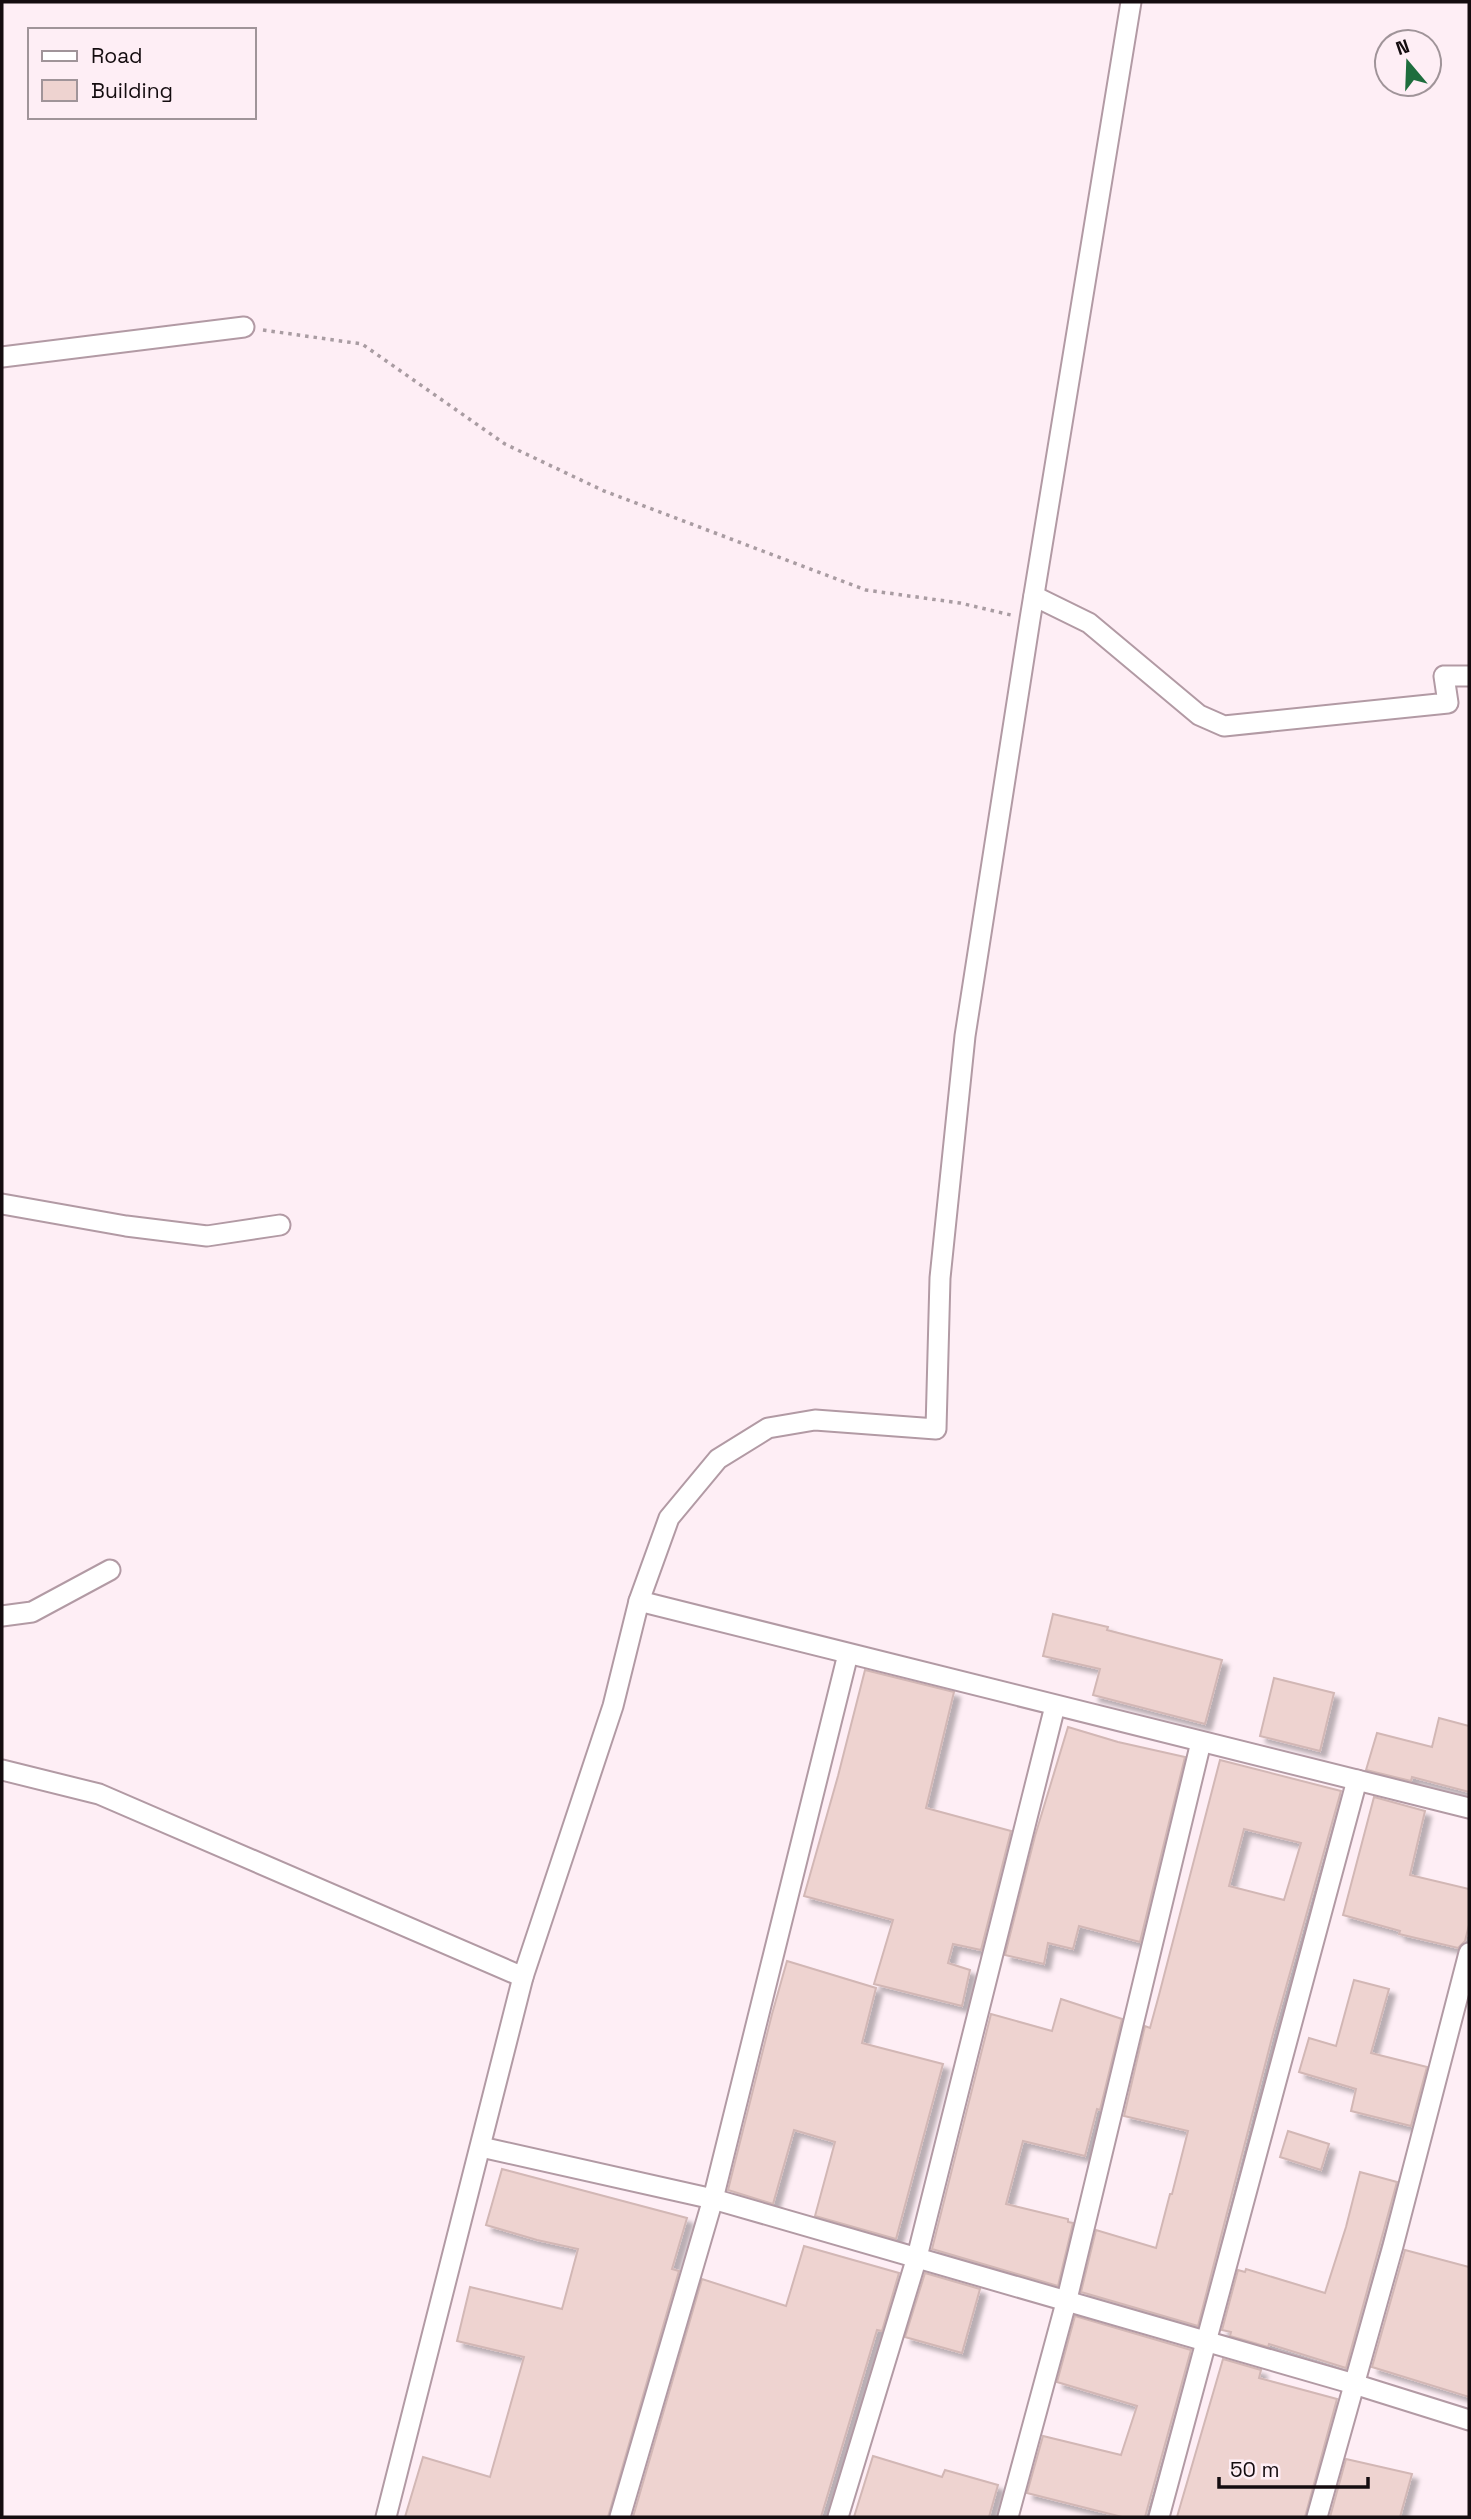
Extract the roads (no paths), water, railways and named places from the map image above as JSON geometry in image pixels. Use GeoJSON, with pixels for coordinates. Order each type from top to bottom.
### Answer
{"type":"FeatureCollection","features":[{"type":"Feature","properties":{"kind":"street"},"geometry":{"type":"LineString","coordinates":[[386,2517],[523,1977],[613,1706],[639,1601],[669,1518],[718,1459],[768,1428],[815,1420],[936,1429],[940,1279],[965,1036],[1030,619],[1132,2]]}},
{"type":"Feature","properties":{"kind":"street"},"geometry":{"type":"LineString","coordinates":[[2,357],[244,327]]}},
{"type":"Feature","properties":{"kind":"street"},"geometry":{"type":"LineString","coordinates":[[1034,596],[1089,623],[1199,715],[1224,726],[1448,703],[1444,676],[1469,676]]}},
{"type":"Feature","properties":{"kind":"street"},"geometry":{"type":"LineString","coordinates":[[2,1204],[126,1226],[207,1236],[280,1225]]}},
{"type":"Feature","properties":{"kind":"street"},"geometry":{"type":"LineString","coordinates":[[2,1616],[32,1612],[110,1570]]}},
{"type":"Feature","properties":{"kind":"street"},"geometry":{"type":"LineString","coordinates":[[639,1601],[1469,1808]]}},
{"type":"Feature","properties":{"kind":"street"},"geometry":{"type":"LineString","coordinates":[[620,2517],[713,2199],[848,1654]]}},
{"type":"Feature","properties":{"kind":"street"},"geometry":{"type":"LineString","coordinates":[[838,2517],[917,2257],[1055,1706]]}},
{"type":"Feature","properties":{"kind":"street"},"geometry":{"type":"LineString","coordinates":[[1008,2517],[1066,2300],[1200,1742]]}},
{"type":"Feature","properties":{"kind":"street"},"geometry":{"type":"LineString","coordinates":[[2,1770],[99,1794],[523,1977]]}},
{"type":"Feature","properties":{"kind":"street"},"geometry":{"type":"LineString","coordinates":[[1158,2517],[1357,1780]]}},
{"type":"Feature","properties":{"kind":"street"},"geometry":{"type":"LineString","coordinates":[[1317,2517],[1469,1953]]}},
{"type":"Feature","properties":{"kind":"street"},"geometry":{"type":"LineString","coordinates":[[481,2147],[713,2199],[1354,2384],[1469,2420]]}}]}
